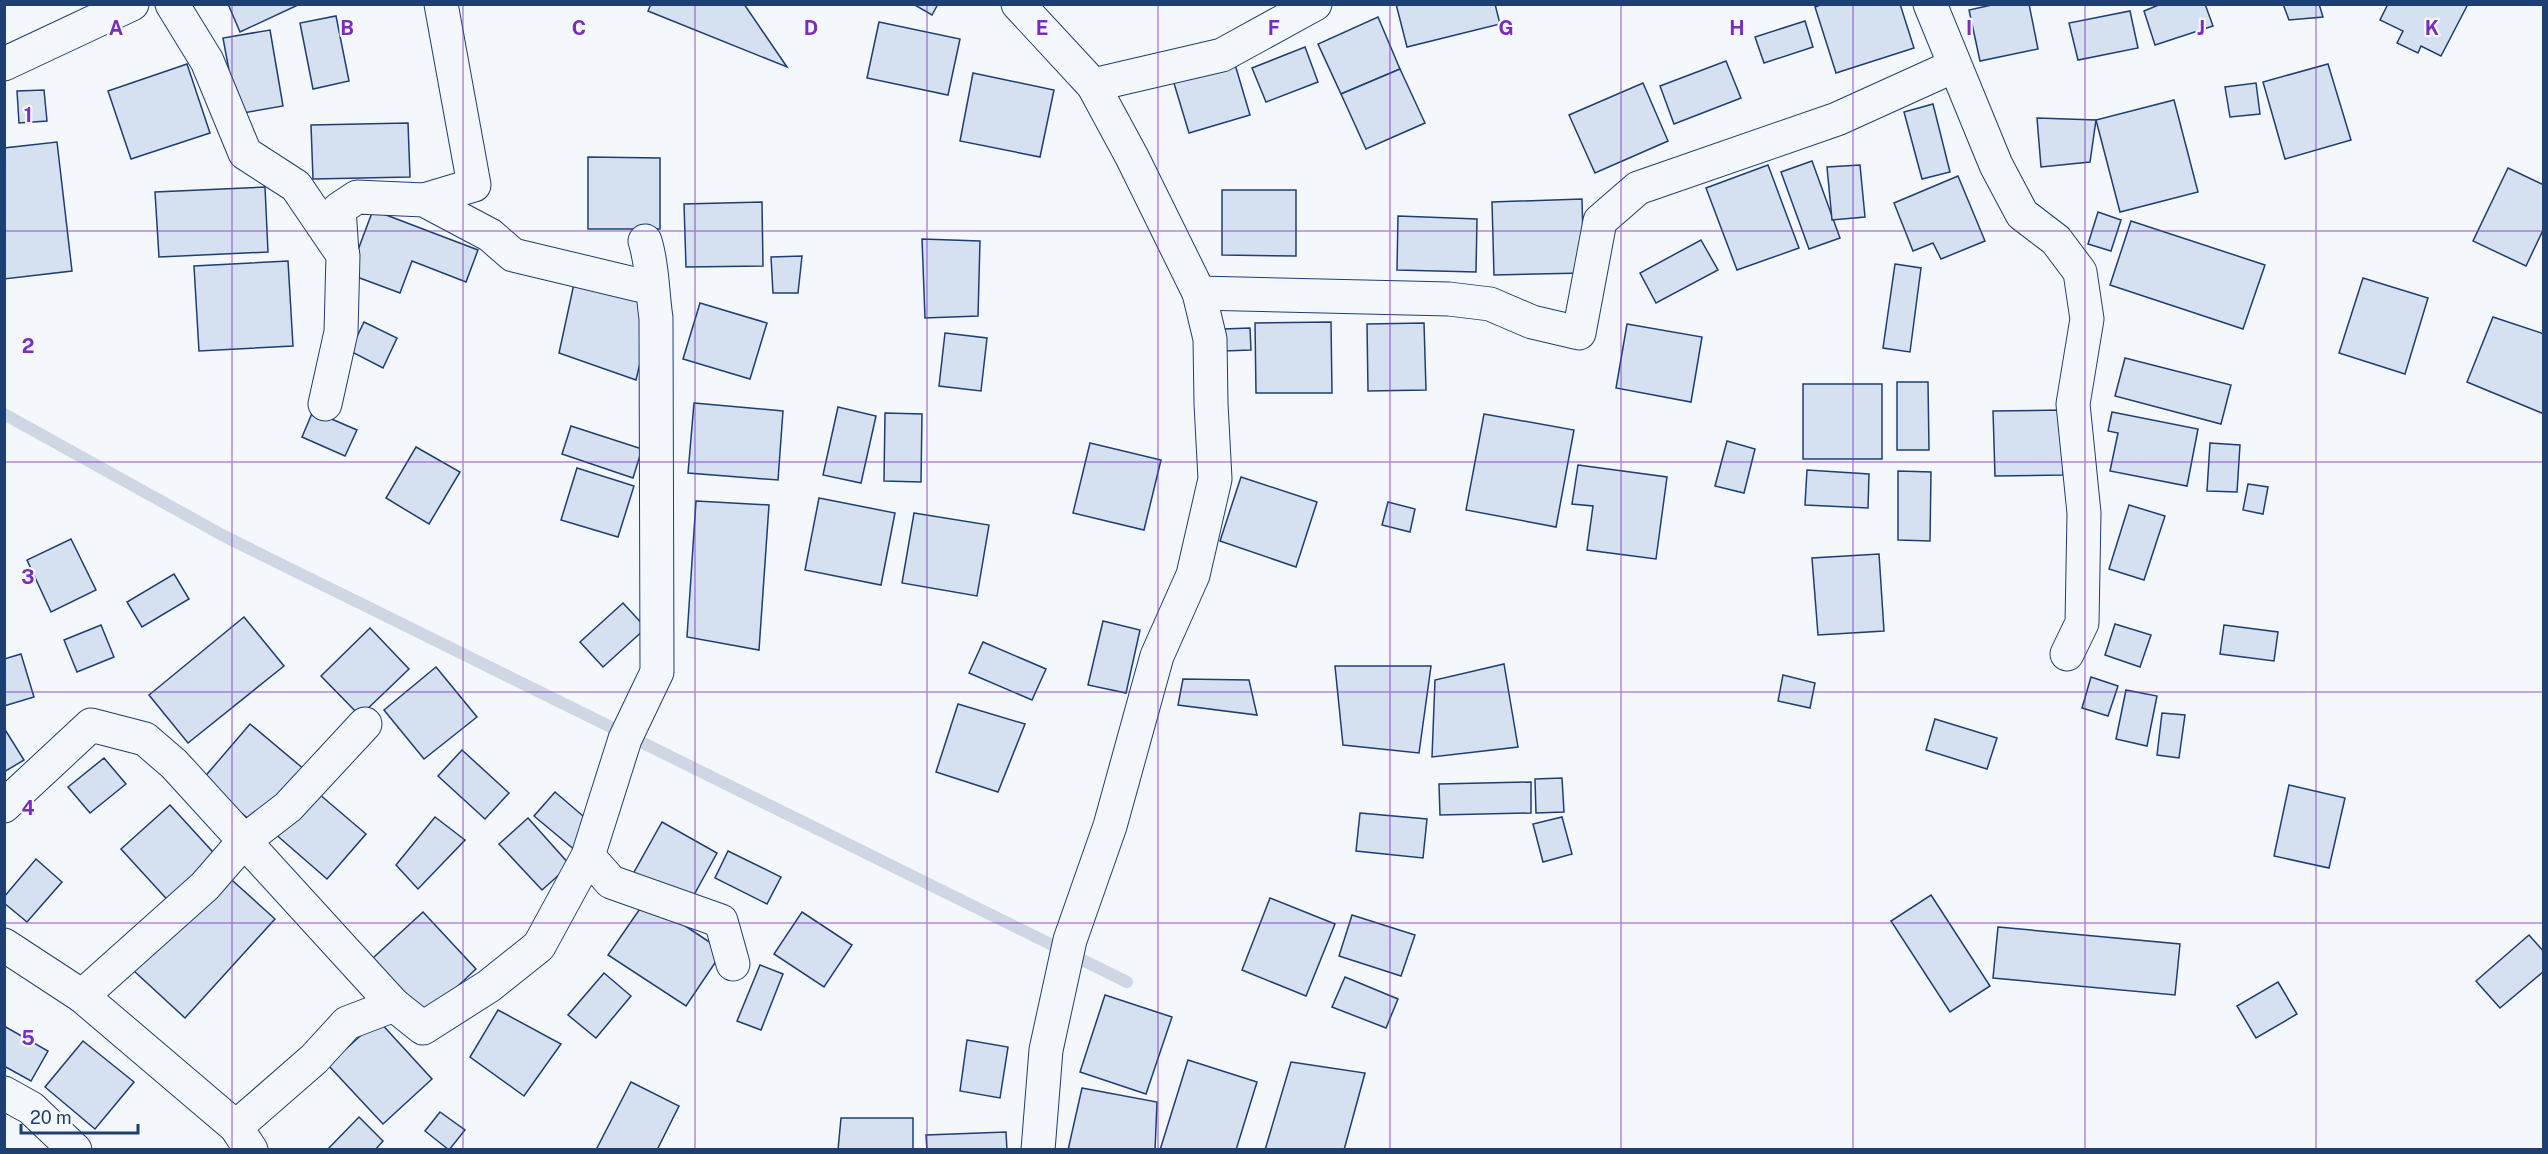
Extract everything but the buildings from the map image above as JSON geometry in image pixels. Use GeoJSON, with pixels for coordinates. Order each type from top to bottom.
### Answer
{"type":"FeatureCollection","features":[{"type":"Feature","properties":{"kind":"street"},"geometry":{"type":"LineString","coordinates":[[4,64],[132,4]]}},
{"type":"Feature","properties":{"kind":"street"},"geometry":{"type":"LineString","coordinates":[[172,4],[207,61],[245,153],[296,186],[342,255]]}},
{"type":"Feature","properties":{"kind":"street"},"geometry":{"type":"LineString","coordinates":[[326,404],[341,332],[342,255],[339,209],[357,197],[424,200],[474,185],[441,4]]}},
{"type":"Feature","properties":{"kind":"street"},"geometry":{"type":"LineString","coordinates":[[1018,4],[1093,85],[1132,157],[1199,293],[1210,339],[1215,479],[1193,575],[1157,656],[1110,826],[1070,940],[1046,1050],[1038,1149]]}},
{"type":"Feature","properties":{"kind":"street"},"geometry":{"type":"LineString","coordinates":[[1093,85],[1222,55],[1315,4]]}},
{"type":"Feature","properties":{"kind":"street"},"geometry":{"type":"LineString","coordinates":[[1930,4],[1996,165],[2022,214],[2056,240],[2080,272],[2087,319],[2073,404],[2084,513],[2082,623],[2067,654]]}},
{"type":"Feature","properties":{"kind":"street"},"geometry":{"type":"LineString","coordinates":[[1199,293],[1449,298],[1490,304],[1532,322],[1579,333],[1600,221],[1638,188],[1837,119],[1954,66]]}},
{"type":"Feature","properties":{"kind":"street"},"geometry":{"type":"LineString","coordinates":[[424,200],[490,235],[513,255],[651,288]]}},
{"type":"Feature","properties":{"kind":"street"},"geometry":{"type":"LineString","coordinates":[[4,806],[91,725],[145,739],[174,764],[394,1005],[423,1028],[489,986],[539,946],[588,856],[625,739],[657,672],[656,318],[651,288],[650,258],[645,241]]}},
{"type":"Feature","properties":{"kind":"street"},"geometry":{"type":"LineString","coordinates":[[82,996],[205,886],[244,841],[288,807],[365,724]]}},
{"type":"Feature","properties":{"kind":"street"},"geometry":{"type":"LineString","coordinates":[[588,856],[612,882],[721,921],[733,964]]}},
{"type":"Feature","properties":{"kind":"street"},"geometry":{"type":"LineString","coordinates":[[4,945],[82,996],[244,1138],[347,1023],[394,1005]]}},
{"type":"Feature","properties":{"kind":"street"},"geometry":{"type":"LineString","coordinates":[[4,1093],[31,1108],[75,1149]]}},
{"type":"Feature","properties":{"kind":"waterway"},"geometry":{"type":"LineString","coordinates":[[4,414],[224,536],[1127,982]]}}]}
